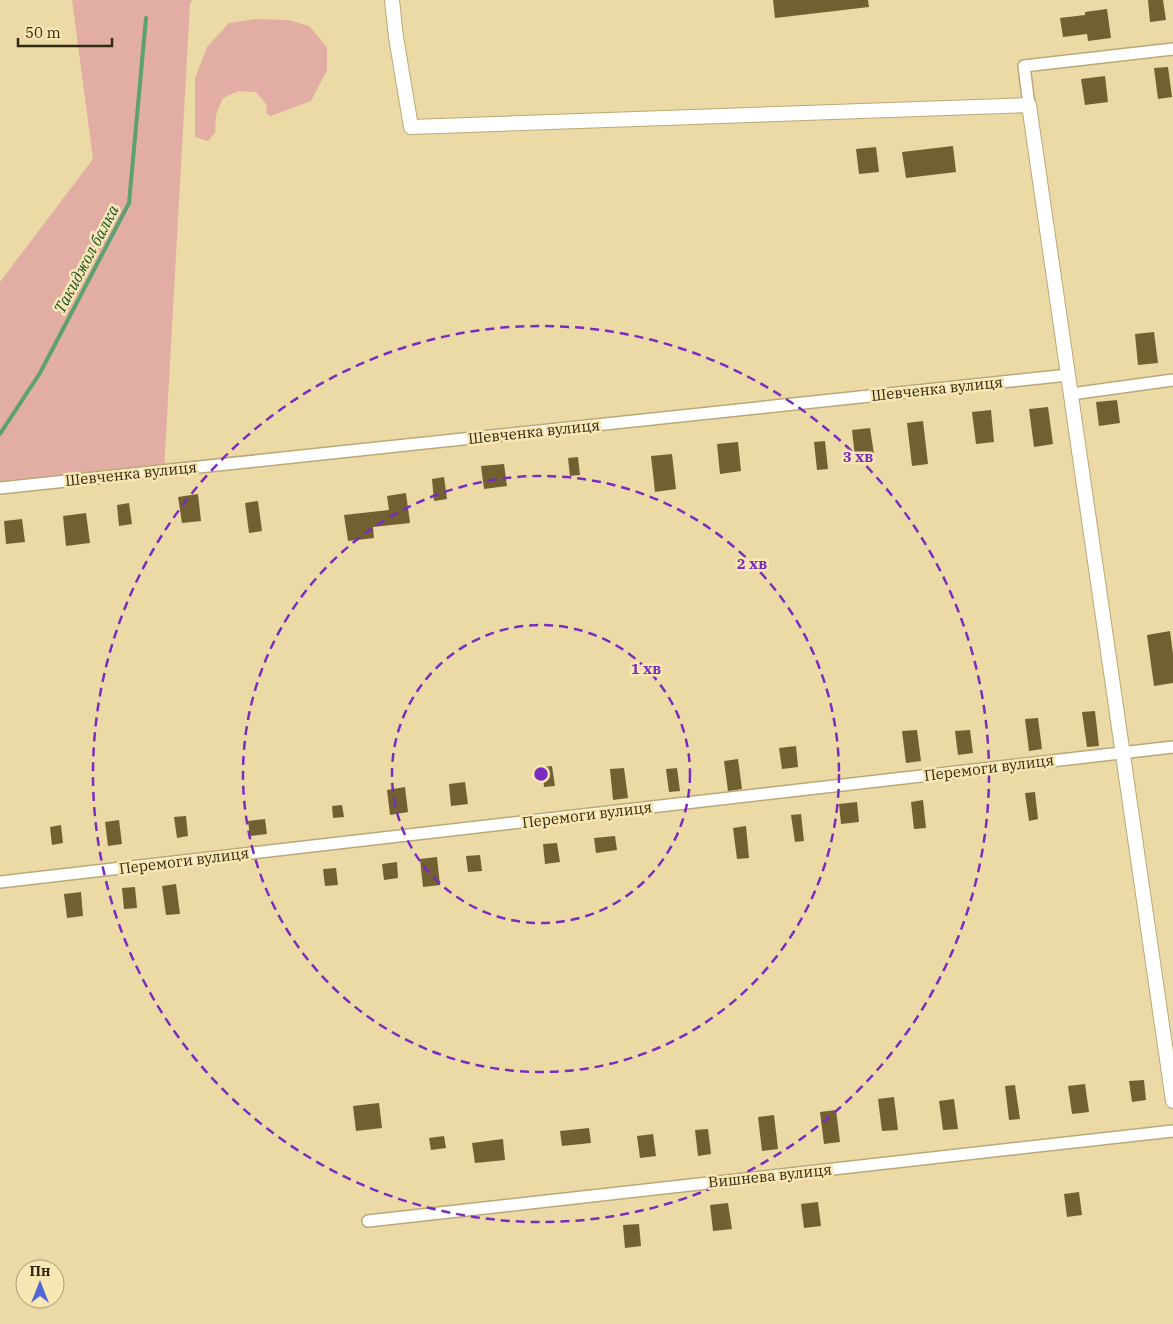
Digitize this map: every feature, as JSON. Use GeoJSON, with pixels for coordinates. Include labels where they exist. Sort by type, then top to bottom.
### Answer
{"type":"FeatureCollection","features":[{"type":"Feature","properties":{"kind":"street"},"geometry":{"type":"LineString","coordinates":[[392,0],[396,37],[411,127],[1029,105]]}},
{"type":"Feature","properties":{"kind":"street"},"geometry":{"type":"LineString","coordinates":[[1173,49],[1024,66],[1173,1101]]}},
{"type":"Feature","properties":{"kind":"street","name":"Шевченка вулиця"},"geometry":{"type":"LineString","coordinates":[[0,488],[1068,375]]}},
{"type":"Feature","properties":{"kind":"street"},"geometry":{"type":"LineString","coordinates":[[1071,394],[1173,380]]}},
{"type":"Feature","properties":{"kind":"street","name":"Перемоги вулиця"},"geometry":{"type":"LineString","coordinates":[[0,882],[1173,747]]}},
{"type":"Feature","properties":{"kind":"street","name":"Вишнева вулиця"},"geometry":{"type":"LineString","coordinates":[[368,1221],[1173,1131]]}},
{"type":"Feature","properties":{"kind":"shaded area"},"geometry":{"type":"Polygon","coordinates":[[[72,0],[192,0],[190,4],[164,471],[0,488],[0,282],[93,159],[72,0]]]}},
{"type":"Feature","properties":{"kind":"shaded area"},"geometry":{"type":"Polygon","coordinates":[[[256,19],[289,20],[309,26],[327,47],[327,70],[311,101],[271,116],[267,114],[266,104],[256,92],[239,91],[223,98],[216,115],[215,133],[208,141],[195,137],[195,78],[207,47],[229,23],[256,19]]]}},
{"type":"Feature","properties":{"kind":"building"},"geometry":{"type":"Polygon","coordinates":[[[773,0],[868,0],[869,7],[775,18],[773,0]]]}},
{"type":"Feature","properties":{"kind":"building"},"geometry":{"type":"Polygon","coordinates":[[[1148,0],[1163,0],[1166,20],[1150,22],[1148,0]]]}},
{"type":"Feature","properties":{"kind":"building"},"geometry":{"type":"Polygon","coordinates":[[[1107,9],[1111,38],[1088,41],[1087,34],[1063,37],[1060,18],[1085,15],[1085,12],[1107,9]]]}},
{"type":"Feature","properties":{"kind":"building"},"geometry":{"type":"Polygon","coordinates":[[[1168,67],[1172,97],[1158,99],[1154,68],[1168,67]]]}},
{"type":"Feature","properties":{"kind":"building"},"geometry":{"type":"Polygon","coordinates":[[[1105,76],[1108,102],[1085,105],[1081,79],[1105,76]]]}},
{"type":"Feature","properties":{"kind":"building"},"geometry":{"type":"Polygon","coordinates":[[[953,146],[956,172],[906,178],[902,152],[953,146]]]}},
{"type":"Feature","properties":{"kind":"building"},"geometry":{"type":"Polygon","coordinates":[[[876,147],[879,172],[859,174],[856,149],[876,147]]]}},
{"type":"Feature","properties":{"kind":"building"},"geometry":{"type":"Polygon","coordinates":[[[1154,332],[1158,363],[1138,365],[1135,334],[1154,332]]]}},
{"type":"Feature","properties":{"kind":"building"},"geometry":{"type":"Polygon","coordinates":[[[1117,400],[1120,423],[1099,426],[1096,402],[1117,400]]]}},
{"type":"Feature","properties":{"kind":"building"},"geometry":{"type":"Polygon","coordinates":[[[1048,407],[1053,444],[1034,447],[1029,409],[1048,407]]]}},
{"type":"Feature","properties":{"kind":"building"},"geometry":{"type":"Polygon","coordinates":[[[991,410],[994,442],[976,444],[972,412],[991,410]]]}},
{"type":"Feature","properties":{"kind":"building"},"geometry":{"type":"Polygon","coordinates":[[[923,421],[928,464],[912,466],[907,423],[923,421]]]}},
{"type":"Feature","properties":{"kind":"building"},"geometry":{"type":"Polygon","coordinates":[[[870,428],[874,454],[855,457],[852,430],[870,428]]]}},
{"type":"Feature","properties":{"kind":"building"},"geometry":{"type":"Polygon","coordinates":[[[825,441],[828,469],[817,470],[814,442],[825,441]]]}},
{"type":"Feature","properties":{"kind":"building"},"geometry":{"type":"Polygon","coordinates":[[[738,442],[741,471],[720,474],[717,444],[738,442]]]}},
{"type":"Feature","properties":{"kind":"building"},"geometry":{"type":"Polygon","coordinates":[[[672,454],[676,489],[655,492],[651,456],[672,454]]]}},
{"type":"Feature","properties":{"kind":"building"},"geometry":{"type":"Polygon","coordinates":[[[578,457],[580,475],[570,476],[568,458],[578,457]]]}},
{"type":"Feature","properties":{"kind":"building"},"geometry":{"type":"Polygon","coordinates":[[[504,464],[507,486],[484,489],[481,466],[504,464]]]}},
{"type":"Feature","properties":{"kind":"building"},"geometry":{"type":"Polygon","coordinates":[[[444,477],[447,499],[434,501],[432,479],[444,477]]]}},
{"type":"Feature","properties":{"kind":"building"},"geometry":{"type":"Polygon","coordinates":[[[406,493],[410,523],[373,527],[374,538],[348,541],[344,515],[389,510],[387,496],[406,493]]]}},
{"type":"Feature","properties":{"kind":"building"},"geometry":{"type":"Polygon","coordinates":[[[198,494],[201,521],[182,523],[178,497],[198,494]]]}},
{"type":"Feature","properties":{"kind":"building"},"geometry":{"type":"Polygon","coordinates":[[[258,501],[262,531],[249,533],[245,503],[258,501]]]}},
{"type":"Feature","properties":{"kind":"building"},"geometry":{"type":"Polygon","coordinates":[[[129,503],[132,524],[119,526],[117,505],[129,503]]]}},
{"type":"Feature","properties":{"kind":"building"},"geometry":{"type":"Polygon","coordinates":[[[86,513],[90,543],[66,546],[63,516],[86,513]]]}},
{"type":"Feature","properties":{"kind":"building"},"geometry":{"type":"Polygon","coordinates":[[[22,519],[25,542],[6,544],[4,521],[22,519]]]}},
{"type":"Feature","properties":{"kind":"building"},"geometry":{"type":"Polygon","coordinates":[[[1170,631],[1173,654],[1173,683],[1154,686],[1147,635],[1170,631]]]}},
{"type":"Feature","properties":{"kind":"building"},"geometry":{"type":"Polygon","coordinates":[[[1095,711],[1099,746],[1087,747],[1082,712],[1095,711]]]}},
{"type":"Feature","properties":{"kind":"building"},"geometry":{"type":"Polygon","coordinates":[[[1038,718],[1042,749],[1029,751],[1025,719],[1038,718]]]}},
{"type":"Feature","properties":{"kind":"building"},"geometry":{"type":"Polygon","coordinates":[[[917,730],[921,761],[906,763],[902,731],[917,730]]]}},
{"type":"Feature","properties":{"kind":"building"},"geometry":{"type":"Polygon","coordinates":[[[970,730],[973,753],[958,755],[955,731],[970,730]]]}},
{"type":"Feature","properties":{"kind":"building"},"geometry":{"type":"Polygon","coordinates":[[[796,746],[798,767],[782,769],[779,748],[796,746]]]}},
{"type":"Feature","properties":{"kind":"building"},"geometry":{"type":"Polygon","coordinates":[[[738,759],[742,789],[728,791],[724,761],[738,759]]]}},
{"type":"Feature","properties":{"kind":"building"},"geometry":{"type":"Polygon","coordinates":[[[552,766],[555,786],[544,787],[542,767],[552,766]]]}},
{"type":"Feature","properties":{"kind":"building"},"geometry":{"type":"Polygon","coordinates":[[[624,768],[628,798],[613,800],[610,769],[624,768]]]}},
{"type":"Feature","properties":{"kind":"building"},"geometry":{"type":"Polygon","coordinates":[[[677,768],[680,791],[669,792],[666,769],[677,768]]]}},
{"type":"Feature","properties":{"kind":"building"},"geometry":{"type":"Polygon","coordinates":[[[465,782],[468,804],[451,806],[449,784],[465,782]]]}},
{"type":"Feature","properties":{"kind":"building"},"geometry":{"type":"Polygon","coordinates":[[[405,787],[408,812],[390,815],[387,790],[405,787]]]}},
{"type":"Feature","properties":{"kind":"building"},"geometry":{"type":"Polygon","coordinates":[[[1035,792],[1038,819],[1029,821],[1025,793],[1035,792]]]}},
{"type":"Feature","properties":{"kind":"building"},"geometry":{"type":"Polygon","coordinates":[[[923,800],[926,828],[914,829],[911,802],[923,800]]]}},
{"type":"Feature","properties":{"kind":"building"},"geometry":{"type":"Polygon","coordinates":[[[857,802],[859,822],[841,824],[839,804],[857,802]]]}},
{"type":"Feature","properties":{"kind":"building"},"geometry":{"type":"Polygon","coordinates":[[[342,805],[344,817],[333,818],[332,806],[342,805]]]}},
{"type":"Feature","properties":{"kind":"building"},"geometry":{"type":"Polygon","coordinates":[[[801,814],[804,841],[795,842],[791,815],[801,814]]]}},
{"type":"Feature","properties":{"kind":"building"},"geometry":{"type":"Polygon","coordinates":[[[186,816],[188,836],[177,838],[174,817],[186,816]]]}},
{"type":"Feature","properties":{"kind":"building"},"geometry":{"type":"Polygon","coordinates":[[[265,819],[267,834],[250,836],[248,821],[265,819]]]}},
{"type":"Feature","properties":{"kind":"building"},"geometry":{"type":"Polygon","coordinates":[[[119,820],[122,844],[108,846],[105,822],[119,820]]]}},
{"type":"Feature","properties":{"kind":"building"},"geometry":{"type":"Polygon","coordinates":[[[61,825],[63,843],[52,845],[50,827],[61,825]]]}},
{"type":"Feature","properties":{"kind":"building"},"geometry":{"type":"Polygon","coordinates":[[[746,826],[749,858],[737,859],[733,828],[746,826]]]}},
{"type":"Feature","properties":{"kind":"building"},"geometry":{"type":"Polygon","coordinates":[[[615,836],[617,850],[596,853],[594,838],[615,836]]]}},
{"type":"Feature","properties":{"kind":"building"},"geometry":{"type":"Polygon","coordinates":[[[557,843],[560,862],[545,864],[543,844],[557,843]]]}},
{"type":"Feature","properties":{"kind":"building"},"geometry":{"type":"Polygon","coordinates":[[[480,855],[482,871],[468,872],[466,856],[480,855]]]}},
{"type":"Feature","properties":{"kind":"building"},"geometry":{"type":"Polygon","coordinates":[[[437,857],[440,885],[423,887],[420,859],[437,857]]]}},
{"type":"Feature","properties":{"kind":"building"},"geometry":{"type":"Polygon","coordinates":[[[397,862],[398,878],[384,880],[382,864],[397,862]]]}},
{"type":"Feature","properties":{"kind":"building"},"geometry":{"type":"Polygon","coordinates":[[[336,868],[338,885],[325,886],[323,869],[336,868]]]}},
{"type":"Feature","properties":{"kind":"building"},"geometry":{"type":"Polygon","coordinates":[[[176,884],[180,914],[166,915],[162,886],[176,884]]]}},
{"type":"Feature","properties":{"kind":"building"},"geometry":{"type":"Polygon","coordinates":[[[135,887],[137,908],[124,909],[122,888],[135,887]]]}},
{"type":"Feature","properties":{"kind":"building"},"geometry":{"type":"Polygon","coordinates":[[[81,892],[83,916],[67,918],[64,894],[81,892]]]}},
{"type":"Feature","properties":{"kind":"building"},"geometry":{"type":"Polygon","coordinates":[[[1144,1080],[1146,1100],[1132,1102],[1129,1081],[1144,1080]]]}},
{"type":"Feature","properties":{"kind":"building"},"geometry":{"type":"Polygon","coordinates":[[[1085,1084],[1089,1112],[1072,1114],[1068,1086],[1085,1084]]]}},
{"type":"Feature","properties":{"kind":"building"},"geometry":{"type":"Polygon","coordinates":[[[1015,1085],[1020,1119],[1009,1120],[1005,1086],[1015,1085]]]}},
{"type":"Feature","properties":{"kind":"building"},"geometry":{"type":"Polygon","coordinates":[[[894,1097],[898,1130],[882,1131],[878,1099],[894,1097]]]}},
{"type":"Feature","properties":{"kind":"building"},"geometry":{"type":"Polygon","coordinates":[[[954,1099],[958,1129],[943,1130],[939,1101],[954,1099]]]}},
{"type":"Feature","properties":{"kind":"building"},"geometry":{"type":"Polygon","coordinates":[[[379,1103],[382,1128],[356,1131],[353,1106],[379,1103]]]}},
{"type":"Feature","properties":{"kind":"building"},"geometry":{"type":"Polygon","coordinates":[[[836,1110],[840,1142],[824,1144],[820,1112],[836,1110]]]}},
{"type":"Feature","properties":{"kind":"building"},"geometry":{"type":"Polygon","coordinates":[[[774,1115],[778,1149],[762,1151],[758,1117],[774,1115]]]}},
{"type":"Feature","properties":{"kind":"building"},"geometry":{"type":"Polygon","coordinates":[[[589,1128],[591,1143],[562,1146],[560,1131],[589,1128]]]}},
{"type":"Feature","properties":{"kind":"building"},"geometry":{"type":"Polygon","coordinates":[[[708,1129],[711,1154],[698,1156],[695,1130],[708,1129]]]}},
{"type":"Feature","properties":{"kind":"building"},"geometry":{"type":"Polygon","coordinates":[[[653,1134],[656,1156],[640,1158],[637,1136],[653,1134]]]}},
{"type":"Feature","properties":{"kind":"building"},"geometry":{"type":"Polygon","coordinates":[[[444,1136],[446,1148],[431,1150],[429,1138],[444,1136]]]}},
{"type":"Feature","properties":{"kind":"building"},"geometry":{"type":"Polygon","coordinates":[[[503,1139],[505,1160],[475,1163],[472,1143],[503,1139]]]}},
{"type":"Feature","properties":{"kind":"building"},"geometry":{"type":"Polygon","coordinates":[[[1079,1192],[1082,1215],[1067,1217],[1064,1194],[1079,1192]]]}},
{"type":"Feature","properties":{"kind":"building"},"geometry":{"type":"Polygon","coordinates":[[[818,1202],[821,1226],[804,1228],[801,1204],[818,1202]]]}},
{"type":"Feature","properties":{"kind":"building"},"geometry":{"type":"Polygon","coordinates":[[[728,1203],[732,1229],[713,1231],[710,1205],[728,1203]]]}},
{"type":"Feature","properties":{"kind":"building"},"geometry":{"type":"Polygon","coordinates":[[[639,1224],[641,1246],[625,1248],[623,1225],[639,1224]]]}},
{"type":"Feature","properties":{"kind":"waterway","name":"Такиджол балка"},"geometry":{"type":"LineString","coordinates":[[0,434],[40,373],[129,203],[146,18]]}}]}
